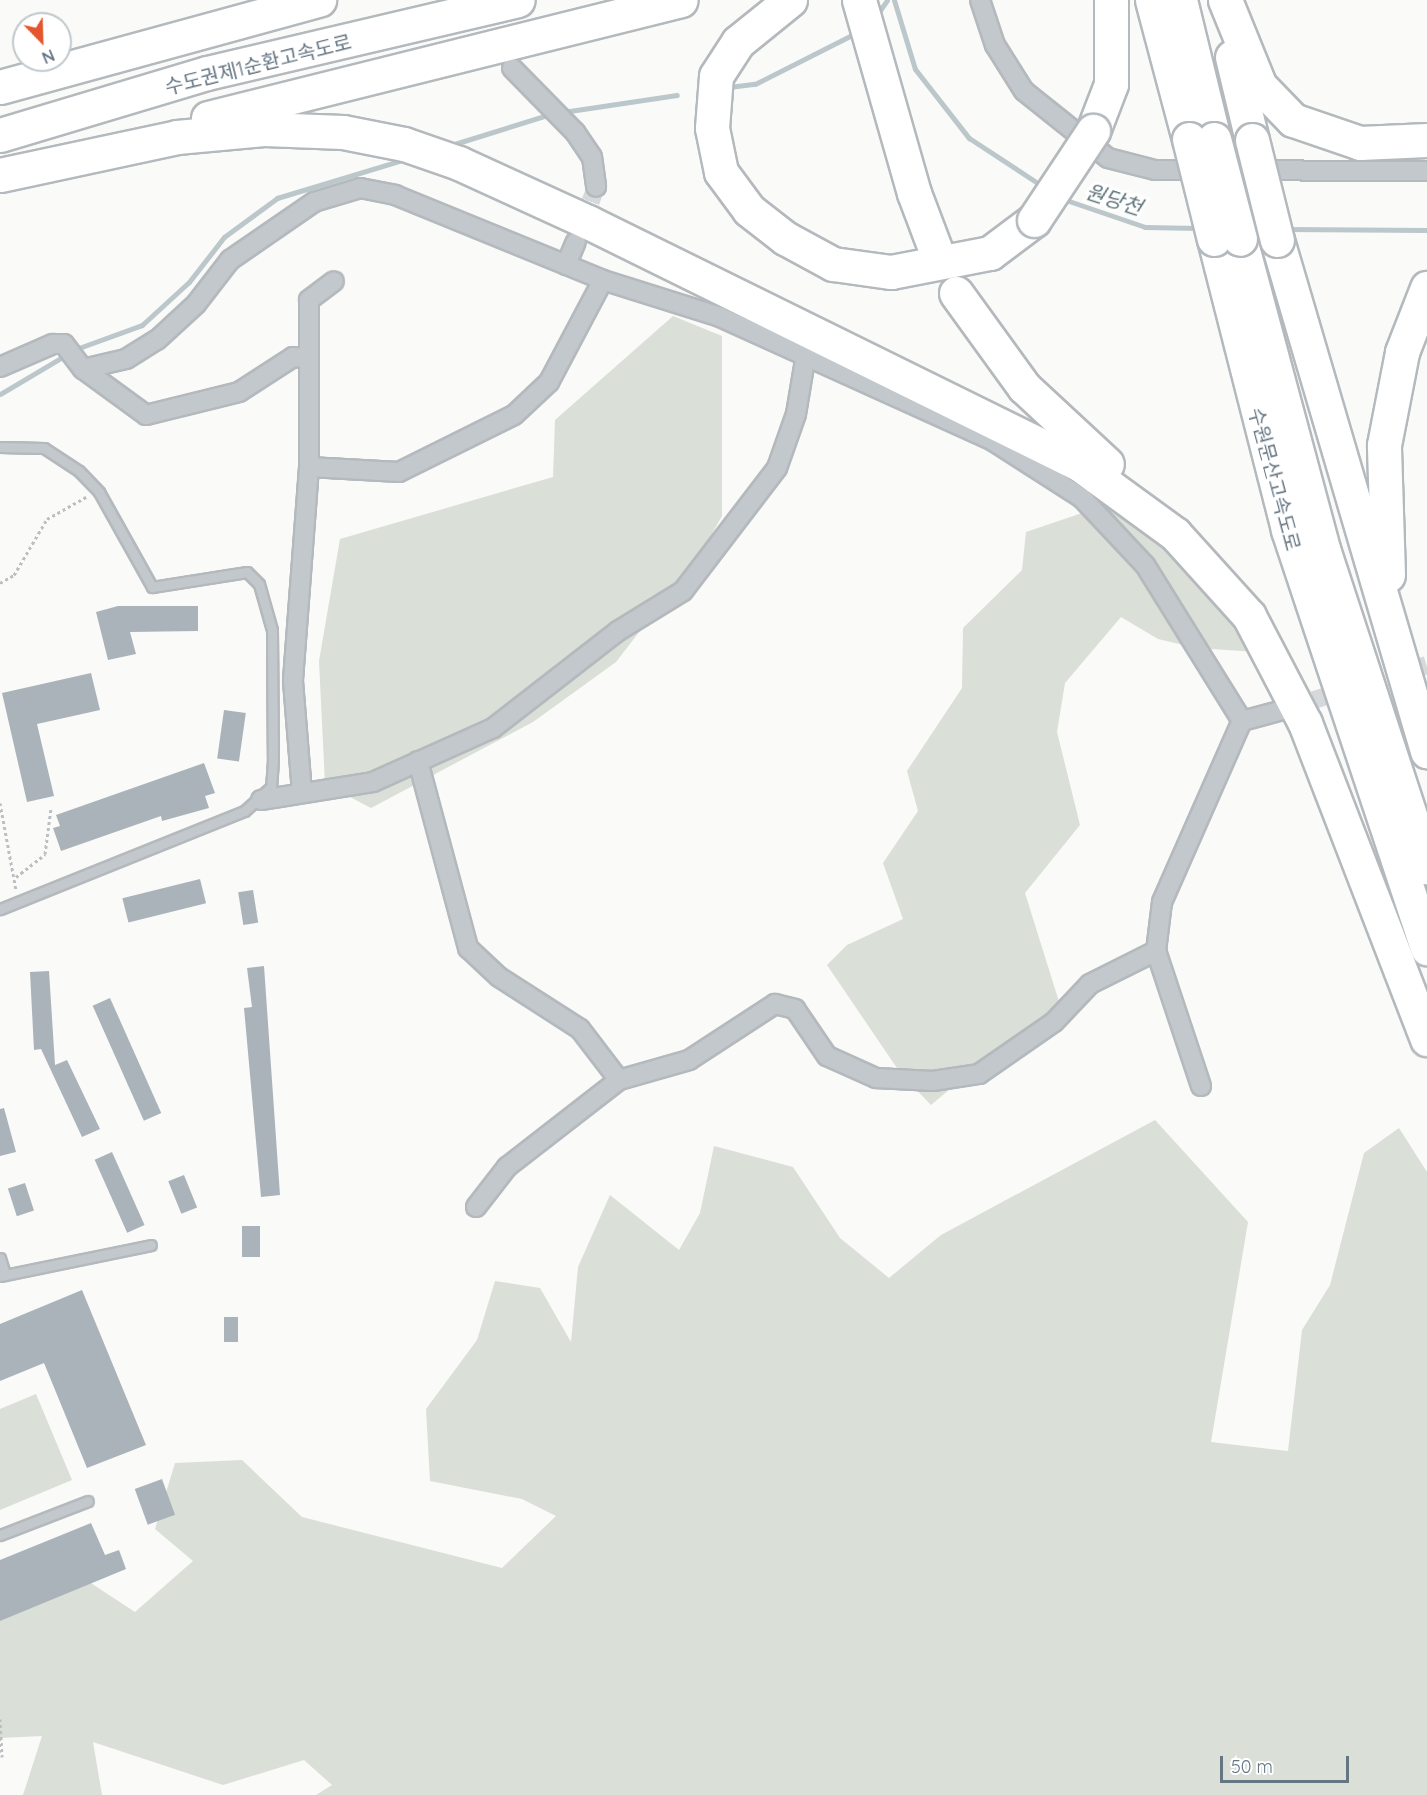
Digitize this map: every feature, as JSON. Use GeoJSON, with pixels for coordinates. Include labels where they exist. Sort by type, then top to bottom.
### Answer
{"type":"FeatureCollection","features":[{"type":"Feature","properties":{"kind":"highway"},"geometry":{"type":"LineString","coordinates":[[0,86],[242,0]]}},
{"type":"Feature","properties":{"kind":"highway"},"geometry":{"type":"LineString","coordinates":[[0,86],[319,0]]}},
{"type":"Feature","properties":{"kind":"highway","name":"수도권제1순환고속도로"},"geometry":{"type":"LineString","coordinates":[[0,135],[207,73],[518,0]]}},
{"type":"Feature","properties":{"kind":"highway"},"geometry":{"type":"LineString","coordinates":[[0,174],[680,0]]}},
{"type":"Feature","properties":{"kind":"highway"},"geometry":{"type":"LineString","coordinates":[[790,0],[738,42],[716,76],[712,128],[721,172],[749,210],[785,238],[833,264],[891,272],[990,253],[1034,220],[1093,132],[1111,84],[1111,0]]}},
{"type":"Feature","properties":{"kind":"highway","name":"수원문산고속도로"},"geometry":{"type":"LineString","coordinates":[[1152,0],[1202,139]]}},
{"type":"Feature","properties":{"kind":"highway","name":"수원문산고속도로"},"geometry":{"type":"LineString","coordinates":[[1180,0],[1202,139],[1227,239],[1287,530],[1427,949]]}},
{"type":"Feature","properties":{"kind":"highway"},"geometry":{"type":"LineString","coordinates":[[1219,0],[1277,240],[1427,751]]}},
{"type":"Feature","properties":{"kind":"highway"},"geometry":{"type":"LineString","coordinates":[[1225,0],[1260,86],[1293,120],[1360,143],[1427,140]]}},
{"type":"Feature","properties":{"kind":"highway"},"geometry":{"type":"LineString","coordinates":[[860,3],[937,254]]}},
{"type":"Feature","properties":{"kind":"highway"},"geometry":{"type":"LineString","coordinates":[[0,174],[177,137],[264,129],[343,132],[404,144],[488,176],[1018,430],[1140,506],[1227,586]]}},
{"type":"Feature","properties":{"kind":"highway","name":"수원문산고속도로"},"geometry":{"type":"LineString","coordinates":[[1227,239],[1326,560],[1427,867]]}},
{"type":"Feature","properties":{"kind":"highway"},"geometry":{"type":"LineString","coordinates":[[956,293],[1024,387],[1187,536],[1227,586],[1279,666],[1305,723],[1427,1039]]}},
{"type":"Feature","properties":{"kind":"highway"},"geometry":{"type":"LineString","coordinates":[[1423,296],[1391,399],[1382,494],[1387,568],[1427,741]]}},
{"type":"Feature","properties":{"kind":"street"},"geometry":{"type":"LineString","coordinates":[[980,0],[994,45],[1024,91],[1108,158],[1155,170],[1427,171]]}},
{"type":"Feature","properties":{"kind":"street"},"geometry":{"type":"LineString","coordinates":[[512,69],[575,132],[592,157],[596,187]]}},
{"type":"Feature","properties":{"kind":"street"},"geometry":{"type":"LineString","coordinates":[[80,366],[126,359],[157,340],[196,304],[230,260],[314,202],[360,188],[395,195],[603,280],[720,317],[806,354],[993,441],[1082,498],[1145,565],[1242,722]]}},
{"type":"Feature","properties":{"kind":"street"},"geometry":{"type":"LineString","coordinates":[[566,265],[576,242]]}},
{"type":"Feature","properties":{"kind":"street"},"geometry":{"type":"LineString","coordinates":[[302,793],[293,680],[309,467],[306,358],[309,300],[334,280]]}},
{"type":"Feature","properties":{"kind":"street"},"geometry":{"type":"LineString","coordinates":[[309,467],[399,472],[514,415],[549,382],[603,280]]}},
{"type":"Feature","properties":{"kind":"street"},"geometry":{"type":"LineString","coordinates":[[0,367],[53,344],[64,344],[80,366],[146,415],[239,392],[293,357],[306,358]]}},
{"type":"Feature","properties":{"kind":"street"},"geometry":{"type":"LineString","coordinates":[[261,800],[374,782],[493,728],[618,631],[682,591],[777,468],[796,414],[806,354]]}},
{"type":"Feature","properties":{"kind":"street"},"geometry":{"type":"LineString","coordinates":[[1201,1086],[1156,951],[1162,902],[1242,722],[1283,710]]}},
{"type":"Feature","properties":{"kind":"street"},"geometry":{"type":"LineString","coordinates":[[418,761],[454,912],[468,948],[499,977],[580,1029],[619,1080]]}},
{"type":"Feature","properties":{"kind":"street"},"geometry":{"type":"LineString","coordinates":[[476,1207],[507,1167],[619,1080],[689,1060],[775,1004],[795,1009],[827,1056],[876,1078],[933,1081],[979,1074],[1054,1022],[1090,984],[1156,951]]}},
{"type":"Feature","properties":{"kind":"lane"},"geometry":{"type":"LineString","coordinates":[[0,447],[29,444],[52,452],[99,492],[152,586],[247,572],[259,584],[272,630],[273,760],[271,787],[261,800],[0,909]]}},
{"type":"Feature","properties":{"kind":"lane"},"geometry":{"type":"LineString","coordinates":[[0,1258],[3,1275],[151,1245]]}},
{"type":"Feature","properties":{"kind":"lane"},"geometry":{"type":"LineString","coordinates":[[0,1535],[88,1501]]}},
{"type":"Feature","properties":{"kind":"path"},"geometry":{"type":"LineString","coordinates":[[0,583],[14,575],[47,519],[99,492]]}},
{"type":"Feature","properties":{"kind":"path"},"geometry":{"type":"LineString","coordinates":[[0,803],[16,877],[16,901]]}},
{"type":"Feature","properties":{"kind":"path"},"geometry":{"type":"LineString","coordinates":[[16,877],[45,854],[51,808]]}},
{"type":"Feature","properties":{"kind":"path"},"geometry":{"type":"LineString","coordinates":[[0,1719],[2,1757]]}},
{"type":"Feature","properties":{"kind":"shaded area"},"geometry":{"type":"Polygon","coordinates":[[[673,316],[722,336],[722,516],[704,548],[616,662],[533,722],[371,808],[325,784],[319,661],[340,539],[553,477],[555,420],[673,316]]]}},
{"type":"Feature","properties":{"kind":"shaded area"},"geometry":{"type":"Polygon","coordinates":[[[1130,509],[1273,653],[1196,648],[1158,639],[1121,617],[1065,683],[1057,732],[1080,825],[1025,893],[1061,1008],[994,1052],[931,1105],[901,1074],[827,965],[847,945],[903,919],[883,863],[918,811],[907,771],[962,688],[963,628],[1022,570],[1026,532],[1085,512],[1130,509]]]}},
{"type":"Feature","properties":{"kind":"shaded area"},"geometry":{"type":"Polygon","coordinates":[[[1155,1120],[1248,1222],[1211,1442],[1288,1451],[1302,1330],[1330,1285],[1364,1153],[1399,1128],[1427,1172],[1427,1795],[316,1795],[332,1785],[304,1760],[223,1785],[93,1742],[102,1795],[23,1795],[42,1736],[0,1738],[0,1566],[80,1576],[135,1612],[193,1561],[155,1529],[175,1463],[242,1460],[302,1517],[502,1568],[556,1516],[522,1499],[430,1481],[426,1409],[477,1340],[495,1281],[540,1288],[571,1342],[578,1267],[610,1195],[679,1250],[700,1213],[714,1146],[793,1167],[840,1238],[889,1278],[941,1235],[1155,1120]]]}},
{"type":"Feature","properties":{"kind":"shaded area"},"geometry":{"type":"Polygon","coordinates":[[[36,1394],[72,1480],[0,1510],[0,1409],[36,1394]]]}},
{"type":"Feature","properties":{"kind":"building"},"geometry":{"type":"Polygon","coordinates":[[[118,606],[198,606],[198,631],[130,632],[136,654],[108,660],[96,612],[118,606]]]}},
{"type":"Feature","properties":{"kind":"building"},"geometry":{"type":"Polygon","coordinates":[[[91,673],[100,710],[37,724],[54,796],[27,802],[2,693],[91,673]]]}},
{"type":"Feature","properties":{"kind":"building"},"geometry":{"type":"Polygon","coordinates":[[[224,710],[246,713],[239,762],[217,759],[224,710]]]}},
{"type":"Feature","properties":{"kind":"building"},"geometry":{"type":"Polygon","coordinates":[[[204,763],[215,793],[205,796],[209,808],[162,821],[161,816],[61,851],[53,828],[60,826],[56,815],[204,763]]]}},
{"type":"Feature","properties":{"kind":"building"},"geometry":{"type":"Polygon","coordinates":[[[200,879],[206,903],[128,923],[122,898],[200,879]]]}},
{"type":"Feature","properties":{"kind":"building"},"geometry":{"type":"Polygon","coordinates":[[[253,890],[258,923],[243,925],[238,892],[253,890]]]}},
{"type":"Feature","properties":{"kind":"building"},"geometry":{"type":"Polygon","coordinates":[[[264,966],[280,1195],[261,1197],[244,1008],[252,1007],[247,968],[264,966]]]}},
{"type":"Feature","properties":{"kind":"building"},"geometry":{"type":"Polygon","coordinates":[[[49,971],[55,1065],[67,1060],[100,1129],[82,1137],[41,1049],[34,1050],[30,972],[49,971]]]}},
{"type":"Feature","properties":{"kind":"building"},"geometry":{"type":"Polygon","coordinates":[[[110,998],[161,1113],[144,1121],[93,1006],[110,998]]]}},
{"type":"Feature","properties":{"kind":"building"},"geometry":{"type":"Polygon","coordinates":[[[4,1108],[16,1152],[0,1156],[0,1109],[4,1108]]]}},
{"type":"Feature","properties":{"kind":"building"},"geometry":{"type":"Polygon","coordinates":[[[112,1152],[145,1225],[127,1233],[95,1160],[112,1152]]]}},
{"type":"Feature","properties":{"kind":"building"},"geometry":{"type":"Polygon","coordinates":[[[184,1175],[197,1207],[181,1214],[168,1181],[184,1175]]]}},
{"type":"Feature","properties":{"kind":"building"},"geometry":{"type":"Polygon","coordinates":[[[25,1183],[34,1211],[17,1216],[8,1189],[25,1183]]]}},
{"type":"Feature","properties":{"kind":"building"},"geometry":{"type":"Polygon","coordinates":[[[242,1226],[260,1226],[260,1257],[242,1257],[242,1226]]]}},
{"type":"Feature","properties":{"kind":"building"},"geometry":{"type":"Polygon","coordinates":[[[82,1290],[146,1445],[87,1468],[44,1363],[0,1381],[0,1324],[82,1290]]]}},
{"type":"Feature","properties":{"kind":"building"},"geometry":{"type":"Polygon","coordinates":[[[224,1317],[238,1317],[238,1342],[224,1342],[224,1317]]]}},
{"type":"Feature","properties":{"kind":"building"},"geometry":{"type":"Polygon","coordinates":[[[162,1479],[175,1515],[148,1525],[135,1489],[162,1479]]]}},
{"type":"Feature","properties":{"kind":"building"},"geometry":{"type":"Polygon","coordinates":[[[91,1523],[105,1555],[119,1550],[126,1569],[0,1621],[0,1560],[91,1523]]]}},
{"type":"Feature","properties":{"kind":"waterway"},"geometry":{"type":"LineString","coordinates":[[876,16],[887,0]]}},
{"type":"Feature","properties":{"kind":"waterway","name":"원당천"},"geometry":{"type":"LineString","coordinates":[[894,0],[915,69],[969,138],[1042,186]]}},
{"type":"Feature","properties":{"kind":"waterway"},"geometry":{"type":"LineString","coordinates":[[729,87],[755,84],[856,33]]}},
{"type":"Feature","properties":{"kind":"waterway"},"geometry":{"type":"LineString","coordinates":[[563,112],[677,95]]}},
{"type":"Feature","properties":{"kind":"waterway"},"geometry":{"type":"LineString","coordinates":[[448,146],[551,114]]}},
{"type":"Feature","properties":{"kind":"waterway"},"geometry":{"type":"LineString","coordinates":[[0,394],[76,349],[142,325],[189,282],[224,237],[277,198],[405,159]]}},
{"type":"Feature","properties":{"kind":"waterway","name":"원당천"},"geometry":{"type":"LineString","coordinates":[[1060,198],[1145,227],[1199,228]]}},
{"type":"Feature","properties":{"kind":"waterway","name":"원당천"},"geometry":{"type":"LineString","coordinates":[[1286,229],[1427,230]]}},
{"type":"Feature","properties":{"kind":"tunnel"},"geometry":{"type":"LineString","coordinates":[[581,227],[596,187]]}},
{"type":"Feature","properties":{"kind":"tunnel"},"geometry":{"type":"LineString","coordinates":[[1288,708],[1427,665]]}}]}
